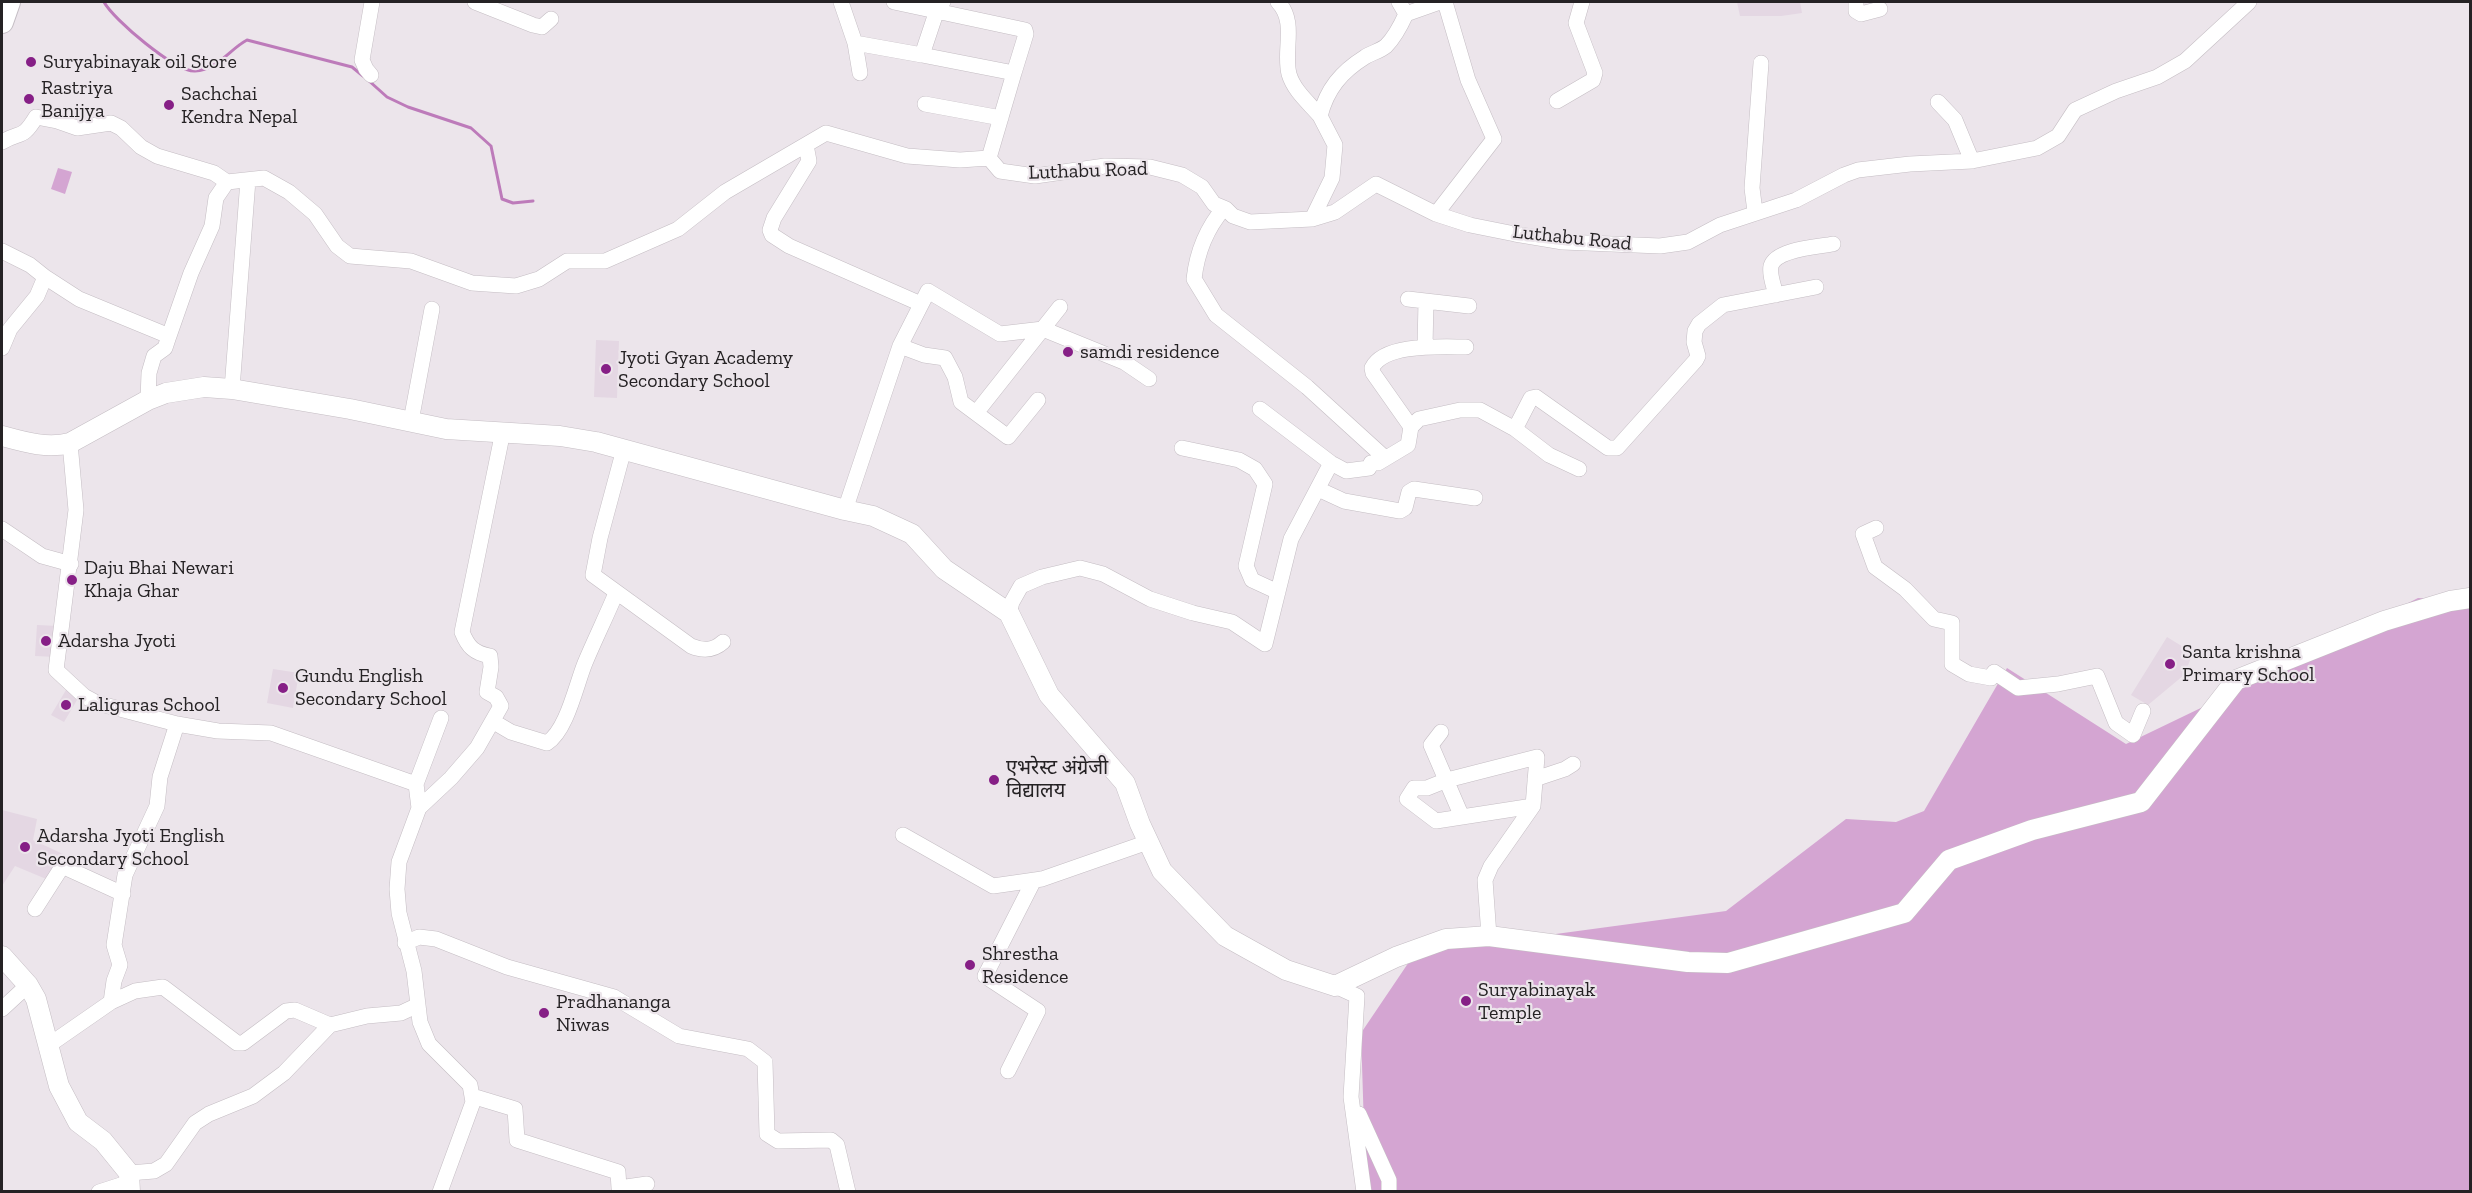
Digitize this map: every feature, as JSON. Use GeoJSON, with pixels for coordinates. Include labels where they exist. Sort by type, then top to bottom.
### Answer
{"type":"FeatureCollection","features":[{"type":"Feature","properties":{"kind":"highway"},"geometry":{"type":"LineString","coordinates":[[2,22],[9,2]]}},
{"type":"Feature","properties":{"kind":"main road"},"geometry":{"type":"LineString","coordinates":[[2,436],[49,446],[70,443],[148,400],[183,390],[204,387],[232,389],[446,429],[560,436],[624,449],[873,516],[912,534],[944,569],[1009,614],[1049,695],[1125,783],[1162,871],[1225,936],[1286,970],[1335,986],[1396,957],[1446,939],[1489,936],[1688,962],[1728,963],[1904,913],[1949,860],[2032,830],[2141,802],[2236,680],[2384,621],[2450,601],[2470,598]]}},
{"type":"Feature","properties":{"kind":"main road"},"geometry":{"type":"LineString","coordinates":[[2,956],[28,985],[36,999],[59,1086],[78,1122],[103,1141],[130,1182]]}},
{"type":"Feature","properties":{"kind":"street"},"geometry":{"type":"LineString","coordinates":[[371,75],[362,60],[372,2]]}},
{"type":"Feature","properties":{"kind":"street"},"geometry":{"type":"LineString","coordinates":[[475,2],[533,25],[542,27],[551,19]]}},
{"type":"Feature","properties":{"kind":"street"},"geometry":{"type":"LineString","coordinates":[[841,2],[855,43],[860,73]]}},
{"type":"Feature","properties":{"kind":"street"},"geometry":{"type":"LineString","coordinates":[[2,142],[20,136],[36,117],[77,128],[111,123],[122,128],[141,147],[157,156],[214,173],[226,182],[264,178],[289,192],[315,214],[337,246],[350,256],[411,261],[472,284],[516,286],[539,279],[567,261],[605,261],[678,229],[724,192],[826,133],[907,156],[960,160],[989,158],[1026,34],[1025,30],[940,6],[894,2]]}},
{"type":"Feature","properties":{"kind":"street"},"geometry":{"type":"LineString","coordinates":[[1278,2],[1287,16],[1290,35],[1287,54],[1290,75],[1297,90],[1320,116],[1335,145],[1332,177],[1312,219]]}},
{"type":"Feature","properties":{"kind":"street"},"geometry":{"type":"LineString","coordinates":[[1320,116],[1326,94],[1345,72],[1359,61],[1385,47],[1398,30],[1402,8],[1440,2]]}},
{"type":"Feature","properties":{"kind":"street"},"geometry":{"type":"LineString","coordinates":[[1436,214],[1494,139],[1468,80],[1445,2]]}},
{"type":"Feature","properties":{"kind":"street"},"geometry":{"type":"LineString","coordinates":[[1557,101],[1593,80],[1595,73],[1576,23],[1582,2]]}},
{"type":"Feature","properties":{"kind":"street"},"geometry":{"type":"LineString","coordinates":[[1856,2],[1856,11],[1861,14],[1881,9]]}},
{"type":"Feature","properties":{"kind":"street","name":"Luthabu Road"},"geometry":{"type":"LineString","coordinates":[[989,158],[1000,171],[1035,176],[1105,166],[1150,167],[1182,175],[1202,188],[1214,204],[1224,208],[1233,216],[1250,222],[1312,219],[1335,212],[1376,184],[1436,214],[1470,225],[1563,242],[1660,246],[1688,243],[1720,225],[1796,200],[1858,170],[1910,164],[1972,161],[2037,148],[2058,136],[2075,110],[2116,91],[2157,77],[2185,61],[2248,2]]}},
{"type":"Feature","properties":{"kind":"street"},"geometry":{"type":"LineString","coordinates":[[922,55],[940,6]]}},
{"type":"Feature","properties":{"kind":"street"},"geometry":{"type":"LineString","coordinates":[[855,43],[1014,73]]}},
{"type":"Feature","properties":{"kind":"street"},"geometry":{"type":"LineString","coordinates":[[1755,212],[1752,188],[1761,63]]}},
{"type":"Feature","properties":{"kind":"street"},"geometry":{"type":"LineString","coordinates":[[1938,102],[1955,120],[1972,161]]}},
{"type":"Feature","properties":{"kind":"street"},"geometry":{"type":"LineString","coordinates":[[925,104],[1001,118]]}},
{"type":"Feature","properties":{"kind":"street"},"geometry":{"type":"LineString","coordinates":[[806,144],[809,161],[774,218],[770,230],[772,235],[789,246],[921,304]]}},
{"type":"Feature","properties":{"kind":"street"},"geometry":{"type":"LineString","coordinates":[[232,389],[248,180]]}},
{"type":"Feature","properties":{"kind":"street"},"geometry":{"type":"LineString","coordinates":[[148,400],[149,373],[154,356],[165,348],[191,273],[212,226],[216,198],[226,182]]}},
{"type":"Feature","properties":{"kind":"street"},"geometry":{"type":"LineString","coordinates":[[1224,208],[1211,224],[1204,240],[1195,266],[1194,279],[1216,315],[1307,387],[1385,458]]}},
{"type":"Feature","properties":{"kind":"street"},"geometry":{"type":"LineString","coordinates":[[1776,295],[1771,265],[1777,257],[1787,252],[1833,244]]}},
{"type":"Feature","properties":{"kind":"street"},"geometry":{"type":"LineString","coordinates":[[2,251],[30,265],[79,299],[169,336]]}},
{"type":"Feature","properties":{"kind":"street"},"geometry":{"type":"LineString","coordinates":[[2,348],[10,329],[37,296],[45,277]]}},
{"type":"Feature","properties":{"kind":"street"},"geometry":{"type":"LineString","coordinates":[[1515,429],[1531,398],[1536,397],[1608,448],[1617,448],[1696,360],[1698,356],[1694,342],[1695,331],[1699,324],[1723,305],[1816,287]]}},
{"type":"Feature","properties":{"kind":"street"},"geometry":{"type":"LineString","coordinates":[[845,510],[900,346],[928,291],[1000,334],[1043,329],[1124,362],[1149,379]]}},
{"type":"Feature","properties":{"kind":"street"},"geometry":{"type":"LineString","coordinates":[[1408,299],[1469,306]]}},
{"type":"Feature","properties":{"kind":"street"},"geometry":{"type":"LineString","coordinates":[[1425,347],[1426,301]]}},
{"type":"Feature","properties":{"kind":"street"},"geometry":{"type":"LineString","coordinates":[[976,413],[1060,307]]}},
{"type":"Feature","properties":{"kind":"street"},"geometry":{"type":"LineString","coordinates":[[411,421],[432,309]]}},
{"type":"Feature","properties":{"kind":"street"},"geometry":{"type":"LineString","coordinates":[[900,346],[924,355],[945,358],[955,377],[961,402],[1008,437],[1038,400]]}},
{"type":"Feature","properties":{"kind":"street"},"geometry":{"type":"LineString","coordinates":[[1411,427],[1372,368],[1375,361],[1414,347],[1466,347]]}},
{"type":"Feature","properties":{"kind":"street"},"geometry":{"type":"LineString","coordinates":[[1260,409],[1331,463],[1346,471],[1369,468],[1371,463],[1378,463],[1408,445],[1411,427],[1419,419],[1460,410],[1480,410],[1515,429],[1549,455],[1579,469]]}},
{"type":"Feature","properties":{"kind":"street"},"geometry":{"type":"LineString","coordinates":[[440,1191],[473,1102],[470,1086],[425,1039],[416,1006],[414,971],[405,943],[396,889],[399,862],[419,808],[464,764],[494,722],[501,706],[496,697],[487,692],[491,668],[490,656],[478,653],[467,645],[462,632],[503,431]]}},
{"type":"Feature","properties":{"kind":"street"},"geometry":{"type":"LineString","coordinates":[[70,443],[76,510],[56,670],[84,696],[97,703],[177,724],[218,731],[271,734],[416,784]]}},
{"type":"Feature","properties":{"kind":"street"},"geometry":{"type":"LineString","coordinates":[[1182,448],[1239,460],[1255,469],[1265,484],[1246,566],[1252,580],[1278,592]]}},
{"type":"Feature","properties":{"kind":"street"},"geometry":{"type":"LineString","coordinates":[[624,449],[600,538],[593,575],[691,646],[700,650],[710,650],[723,642]]}},
{"type":"Feature","properties":{"kind":"street"},"geometry":{"type":"LineString","coordinates":[[1009,614],[1021,586],[1042,577],[1080,568],[1103,574],[1150,599],[1193,613],[1232,622],[1265,644],[1292,539],[1331,463]]}},
{"type":"Feature","properties":{"kind":"street"},"geometry":{"type":"LineString","coordinates":[[1318,489],[1344,501],[1400,511],[1405,508],[1409,492],[1414,489],[1475,498]]}},
{"type":"Feature","properties":{"kind":"street"},"geometry":{"type":"LineString","coordinates":[[1876,528],[1863,534],[1875,567],[1905,589],[1934,619],[1952,623],[1952,664],[1969,674],[1991,678],[1994,672],[2018,688],[2058,684],[2097,676],[2116,723],[2133,735],[2143,711]]}},
{"type":"Feature","properties":{"kind":"street"},"geometry":{"type":"LineString","coordinates":[[2,529],[42,556],[70,564]]}},
{"type":"Feature","properties":{"kind":"street"},"geometry":{"type":"LineString","coordinates":[[494,722],[511,732],[547,743],[553,739],[562,725],[584,665],[616,593]]}},
{"type":"Feature","properties":{"kind":"street"},"geometry":{"type":"LineString","coordinates":[[419,808],[416,784],[441,718]]}},
{"type":"Feature","properties":{"kind":"street"},"geometry":{"type":"LineString","coordinates":[[111,1002],[114,981],[120,965],[114,945],[125,875],[157,806],[160,777],[177,724]]}},
{"type":"Feature","properties":{"kind":"street"},"geometry":{"type":"LineString","coordinates":[[1441,732],[1431,745],[1462,817]]}},
{"type":"Feature","properties":{"kind":"street"},"geometry":{"type":"LineString","coordinates":[[1489,936],[1485,880],[1491,866],[1533,806],[1537,758],[1447,780],[1427,788],[1414,788],[1407,799],[1436,821],[1533,806]]}},
{"type":"Feature","properties":{"kind":"street"},"geometry":{"type":"LineString","coordinates":[[1535,779],[1573,764]]}},
{"type":"Feature","properties":{"kind":"street"},"geometry":{"type":"LineString","coordinates":[[903,835],[993,886],[1034,880],[1148,842]]}},
{"type":"Feature","properties":{"kind":"street"},"geometry":{"type":"LineString","coordinates":[[35,909],[64,867],[123,894]]}},
{"type":"Feature","properties":{"kind":"street"},"geometry":{"type":"LineString","coordinates":[[1008,1071],[1038,1011],[985,976],[1034,880]]}},
{"type":"Feature","properties":{"kind":"street"},"geometry":{"type":"LineString","coordinates":[[405,943],[419,937],[436,939],[507,967],[614,996],[679,1036],[748,1049],[765,1062],[767,1134],[778,1141],[831,1140],[837,1145],[848,1191]]}},
{"type":"Feature","properties":{"kind":"street"},"geometry":{"type":"LineString","coordinates":[[2,1009],[28,985]]}},
{"type":"Feature","properties":{"kind":"street"},"geometry":{"type":"LineString","coordinates":[[1335,986],[1357,996],[1351,1096],[1364,1191]]}},
{"type":"Feature","properties":{"kind":"street"},"geometry":{"type":"LineString","coordinates":[[49,1045],[111,1002],[135,991],[164,987],[237,1043],[243,1043],[286,1011],[295,1010],[330,1025]]}},
{"type":"Feature","properties":{"kind":"street"},"geometry":{"type":"LineString","coordinates":[[99,1191],[130,1182],[166,1164],[195,1123],[209,1114],[253,1096],[284,1073],[330,1025],[367,1016],[400,1013],[416,1006]]}},
{"type":"Feature","properties":{"kind":"street"},"geometry":{"type":"LineString","coordinates":[[472,1096],[515,1109],[517,1140],[618,1172],[619,1188],[647,1184]]}},
{"type":"Feature","properties":{"kind":"street"},"geometry":{"type":"LineString","coordinates":[[1351,1096],[1389,1180],[1389,1191]]}},
{"type":"Feature","properties":{"kind":"shaded area"},"geometry":{"type":"Polygon","coordinates":[[[1737,2],[1800,2],[1802,13],[1781,16],[1740,16],[1737,2]]]}},
{"type":"Feature","properties":{"kind":"shaded area"},"geometry":{"type":"Polygon","coordinates":[[[58,168],[72,172],[65,194],[51,189],[58,168]]]}},
{"type":"Feature","properties":{"kind":"shaded area","name":"Jyoti Gyan Academy Secondary School"},"geometry":{"type":"Polygon","coordinates":[[[596,340],[619,341],[617,398],[594,397],[596,340]]]}},
{"type":"Feature","properties":{"kind":"shaded area"},"geometry":{"type":"Polygon","coordinates":[[[2418,598],[2470,601],[2470,1191],[1366,1191],[1361,1033],[1415,953],[1726,911],[1846,819],[1896,822],[1924,811],[2007,668],[2126,744],[2418,598]]]}},
{"type":"Feature","properties":{"kind":"shaded area","name":"Adarsha Jyoti"},"geometry":{"type":"Polygon","coordinates":[[[37,625],[58,626],[56,657],[35,656],[37,625]]]}},
{"type":"Feature","properties":{"kind":"shaded area","name":"Santa krishna Primary School"},"geometry":{"type":"Polygon","coordinates":[[[2167,637],[2193,653],[2184,675],[2148,705],[2131,695],[2167,637]]]}},
{"type":"Feature","properties":{"kind":"shaded area","name":"Gundu English Secondary School"},"geometry":{"type":"Polygon","coordinates":[[[273,669],[299,673],[293,708],[267,703],[273,669]]]}},
{"type":"Feature","properties":{"kind":"shaded area","name":"Laliguras School"},"geometry":{"type":"Polygon","coordinates":[[[69,685],[80,695],[64,722],[51,715],[69,685]]]}},
{"type":"Feature","properties":{"kind":"shaded area","name":"Adarsha Jyoti English Secondary School"},"geometry":{"type":"Polygon","coordinates":[[[2,810],[37,819],[33,840],[63,854],[51,881],[15,866],[2,886],[2,810]]]}},
{"type":"Feature","properties":{"kind":"waterway"},"geometry":{"type":"LineString","coordinates":[[104,2],[131,32],[160,54],[186,69],[195,71],[210,67],[247,40],[352,67],[363,76]]}},
{"type":"Feature","properties":{"kind":"waterway"},"geometry":{"type":"LineString","coordinates":[[368,80],[387,97],[408,107],[471,128],[491,146],[502,199],[513,203],[533,201]]}},
{"type":"Feature","properties":{"kind":"place","name":"Suryabinayak oil Store"},"geometry":{"type":"Point","coordinates":[31,62]}},
{"type":"Feature","properties":{"kind":"place","name":"Rastriya Banijya"},"geometry":{"type":"Point","coordinates":[29,99]}},
{"type":"Feature","properties":{"kind":"place","name":"Sachchai Kendra Nepal"},"geometry":{"type":"Point","coordinates":[169,105]}},
{"type":"Feature","properties":{"kind":"place","name":"samdi residence"},"geometry":{"type":"Point","coordinates":[1068,352]}},
{"type":"Feature","properties":{"kind":"place","name":"Jyoti Gyan Academy Secondary School"},"geometry":{"type":"Point","coordinates":[606,369]}},
{"type":"Feature","properties":{"kind":"place","name":"Daju Bhai Newari Khaja Ghar"},"geometry":{"type":"Point","coordinates":[72,580]}},
{"type":"Feature","properties":{"kind":"place","name":"Adarsha Jyoti"},"geometry":{"type":"Point","coordinates":[46,641]}},
{"type":"Feature","properties":{"kind":"place","name":"Santa krishna Primary School"},"geometry":{"type":"Point","coordinates":[2170,664]}},
{"type":"Feature","properties":{"kind":"place","name":"Gundu English Secondary School"},"geometry":{"type":"Point","coordinates":[283,688]}},
{"type":"Feature","properties":{"kind":"place","name":"Laliguras School"},"geometry":{"type":"Point","coordinates":[66,705]}},
{"type":"Feature","properties":{"kind":"place","name":"एभरेस्ट अंग्रेजी विद्यालय"},"geometry":{"type":"Point","coordinates":[994,780]}},
{"type":"Feature","properties":{"kind":"place","name":"Adarsha Jyoti English Secondary School"},"geometry":{"type":"Point","coordinates":[25,847]}},
{"type":"Feature","properties":{"kind":"place","name":"Shrestha Residence"},"geometry":{"type":"Point","coordinates":[970,965]}},
{"type":"Feature","properties":{"kind":"place","name":"Suryabinayak Temple"},"geometry":{"type":"Point","coordinates":[1466,1001]}},
{"type":"Feature","properties":{"kind":"place","name":"Pradhananga Niwas"},"geometry":{"type":"Point","coordinates":[544,1013]}}]}
